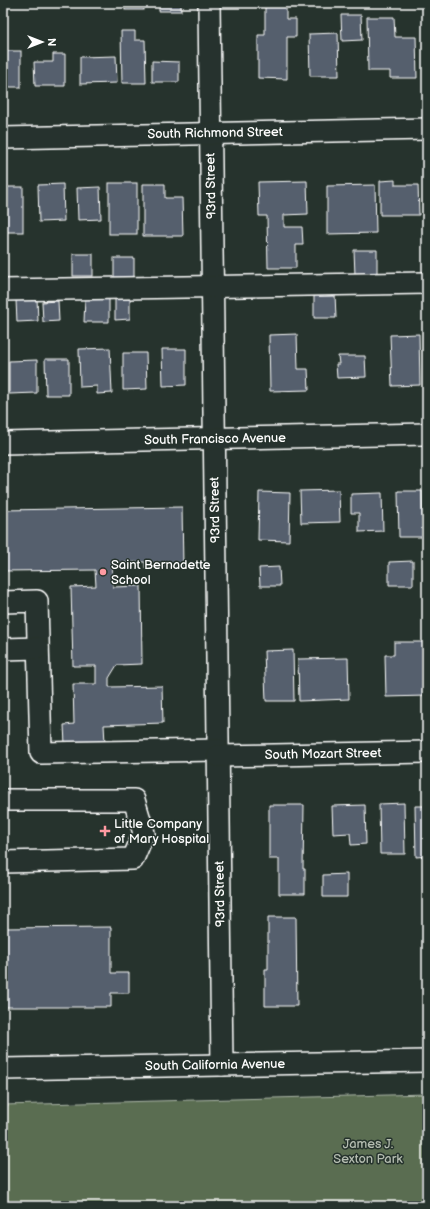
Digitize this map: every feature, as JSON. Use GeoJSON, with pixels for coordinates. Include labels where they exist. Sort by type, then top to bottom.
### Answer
{"type":"FeatureCollection","features":[{"type":"Feature","properties":{"kind":"street","name":"93rd Street"},"geometry":{"type":"LineString","coordinates":[[209,3],[222,1065]]}},
{"type":"Feature","properties":{"kind":"street","name":"South Richmond Street"},"geometry":{"type":"LineString","coordinates":[[3,138],[427,129]]}},
{"type":"Feature","properties":{"kind":"street"},"geometry":{"type":"LineString","coordinates":[[3,290],[427,283]]}},
{"type":"Feature","properties":{"kind":"street","name":"South Francisco Avenue"},"geometry":{"type":"LineString","coordinates":[[3,443],[427,434]]}},
{"type":"Feature","properties":{"kind":"street"},"geometry":{"type":"LineString","coordinates":[[3,602],[37,601],[38,648],[3,649]]}},
{"type":"Feature","properties":{"kind":"street","name":"South Mozart Street"},"geometry":{"type":"LineString","coordinates":[[38,648],[41,753],[427,752]]}},
{"type":"Feature","properties":{"kind":"street"},"geometry":{"type":"LineString","coordinates":[[3,800],[134,800],[144,833],[133,859],[3,862]]}},
{"type":"Feature","properties":{"kind":"street","name":"South California Avenue"},"geometry":{"type":"LineString","coordinates":[[3,1069],[427,1061]]}},
{"type":"Feature","properties":{"kind":"green space","name":"James J. Sexton Park"},"geometry":{"type":"Polygon","coordinates":[[[427,1094],[427,1206],[3,1206],[3,1105],[427,1094]]]}},
{"type":"Feature","properties":{"kind":"building"},"geometry":{"type":"Polygon","coordinates":[[[125,3],[144,3],[144,10],[125,10],[125,3]]]}},
{"type":"Feature","properties":{"kind":"building"},"geometry":{"type":"Polygon","coordinates":[[[159,3],[181,3],[181,11],[159,11],[159,3]]]}},
{"type":"Feature","properties":{"kind":"building"},"geometry":{"type":"Polygon","coordinates":[[[265,3],[286,3],[286,19],[296,19],[296,37],[287,37],[287,79],[258,78],[258,35],[265,35],[265,3]]]}},
{"type":"Feature","properties":{"kind":"building"},"geometry":{"type":"Polygon","coordinates":[[[341,15],[361,15],[362,40],[342,41],[341,15]]]}},
{"type":"Feature","properties":{"kind":"building"},"geometry":{"type":"Polygon","coordinates":[[[367,17],[394,17],[395,37],[416,37],[417,78],[390,78],[390,71],[368,71],[367,17]]]}},
{"type":"Feature","properties":{"kind":"building"},"geometry":{"type":"Polygon","coordinates":[[[121,31],[135,31],[135,40],[145,40],[146,83],[122,83],[121,31]]]}},
{"type":"Feature","properties":{"kind":"building"},"geometry":{"type":"Polygon","coordinates":[[[338,33],[339,76],[310,76],[309,34],[338,33]]]}},
{"type":"Feature","properties":{"kind":"building"},"geometry":{"type":"Polygon","coordinates":[[[3,51],[21,51],[21,87],[3,87],[3,51]]]}},
{"type":"Feature","properties":{"kind":"building"},"geometry":{"type":"Polygon","coordinates":[[[53,54],[65,54],[65,86],[35,86],[34,62],[53,62],[53,54]]]}},
{"type":"Feature","properties":{"kind":"building"},"geometry":{"type":"Polygon","coordinates":[[[116,56],[117,83],[80,84],[80,57],[116,56]]]}},
{"type":"Feature","properties":{"kind":"building"},"geometry":{"type":"Polygon","coordinates":[[[152,61],[179,62],[179,82],[152,82],[152,61]]]}},
{"type":"Feature","properties":{"kind":"building"},"geometry":{"type":"Polygon","coordinates":[[[395,180],[395,185],[418,185],[419,215],[380,215],[380,181],[395,180]]]}},
{"type":"Feature","properties":{"kind":"building"},"geometry":{"type":"Polygon","coordinates":[[[307,181],[308,214],[284,215],[284,227],[302,227],[303,245],[296,245],[296,268],[268,268],[267,216],[259,216],[258,182],[307,181]]]}},
{"type":"Feature","properties":{"kind":"building"},"geometry":{"type":"Polygon","coordinates":[[[109,183],[137,183],[137,234],[109,234],[109,183]]]}},
{"type":"Feature","properties":{"kind":"building"},"geometry":{"type":"Polygon","coordinates":[[[63,184],[64,221],[39,222],[38,185],[63,184]]]}},
{"type":"Feature","properties":{"kind":"building"},"geometry":{"type":"Polygon","coordinates":[[[143,184],[165,184],[165,198],[182,198],[183,236],[143,236],[143,184]]]}},
{"type":"Feature","properties":{"kind":"building"},"geometry":{"type":"Polygon","coordinates":[[[375,185],[376,233],[327,234],[327,186],[375,185]]]}},
{"type":"Feature","properties":{"kind":"building"},"geometry":{"type":"Polygon","coordinates":[[[3,187],[23,187],[23,232],[3,232],[3,187]]]}},
{"type":"Feature","properties":{"kind":"building"},"geometry":{"type":"Polygon","coordinates":[[[100,187],[101,219],[78,220],[77,188],[100,187]]]}},
{"type":"Feature","properties":{"kind":"building"},"geometry":{"type":"Polygon","coordinates":[[[354,250],[377,250],[377,275],[355,275],[354,250]]]}},
{"type":"Feature","properties":{"kind":"building"},"geometry":{"type":"Polygon","coordinates":[[[73,254],[93,254],[93,276],[73,276],[73,254]]]}},
{"type":"Feature","properties":{"kind":"building"},"geometry":{"type":"Polygon","coordinates":[[[114,258],[134,258],[134,279],[114,279],[114,258]]]}},
{"type":"Feature","properties":{"kind":"building"},"geometry":{"type":"Polygon","coordinates":[[[314,294],[335,294],[336,318],[314,318],[314,294]]]}},
{"type":"Feature","properties":{"kind":"building"},"geometry":{"type":"Polygon","coordinates":[[[85,298],[109,298],[109,322],[84,322],[85,298]]]}},
{"type":"Feature","properties":{"kind":"building"},"geometry":{"type":"Polygon","coordinates":[[[37,299],[38,321],[17,322],[16,300],[37,299]]]}},
{"type":"Feature","properties":{"kind":"building"},"geometry":{"type":"Polygon","coordinates":[[[115,299],[130,299],[130,319],[115,320],[115,299]]]}},
{"type":"Feature","properties":{"kind":"building"},"geometry":{"type":"Polygon","coordinates":[[[58,301],[59,321],[43,322],[42,302],[58,301]]]}},
{"type":"Feature","properties":{"kind":"building"},"geometry":{"type":"Polygon","coordinates":[[[297,334],[298,369],[308,369],[309,390],[270,391],[269,335],[297,334]]]}},
{"type":"Feature","properties":{"kind":"building"},"geometry":{"type":"Polygon","coordinates":[[[419,334],[420,385],[392,386],[390,335],[419,334]]]}},
{"type":"Feature","properties":{"kind":"building"},"geometry":{"type":"Polygon","coordinates":[[[110,348],[112,393],[97,394],[97,386],[80,387],[79,349],[110,348]]]}},
{"type":"Feature","properties":{"kind":"building"},"geometry":{"type":"Polygon","coordinates":[[[162,349],[186,349],[186,385],[163,386],[162,349]]]}},
{"type":"Feature","properties":{"kind":"building"},"geometry":{"type":"Polygon","coordinates":[[[123,353],[146,353],[147,389],[123,390],[123,353]]]}},
{"type":"Feature","properties":{"kind":"building"},"geometry":{"type":"Polygon","coordinates":[[[338,356],[365,356],[366,377],[337,378],[336,364],[339,364],[338,356]]]}},
{"type":"Feature","properties":{"kind":"building"},"geometry":{"type":"Polygon","coordinates":[[[45,359],[69,359],[69,395],[46,395],[45,359]]]}},
{"type":"Feature","properties":{"kind":"building"},"geometry":{"type":"Polygon","coordinates":[[[37,360],[37,393],[9,394],[9,361],[37,360]]]}},
{"type":"Feature","properties":{"kind":"building"},"geometry":{"type":"Polygon","coordinates":[[[339,490],[340,522],[301,523],[300,491],[339,490]]]}},
{"type":"Feature","properties":{"kind":"building"},"geometry":{"type":"Polygon","coordinates":[[[398,491],[422,491],[423,537],[399,537],[398,491]]]}},
{"type":"Feature","properties":{"kind":"building"},"geometry":{"type":"Polygon","coordinates":[[[259,492],[290,493],[289,541],[258,540],[259,492]]]}},
{"type":"Feature","properties":{"kind":"building"},"geometry":{"type":"Polygon","coordinates":[[[382,493],[383,531],[359,532],[359,513],[351,513],[351,494],[382,493]]]}},
{"type":"Feature","properties":{"kind":"building"},"geometry":{"type":"Polygon","coordinates":[[[182,507],[183,567],[145,568],[145,562],[112,563],[113,587],[141,586],[142,664],[117,665],[109,678],[109,687],[162,686],[163,723],[104,725],[105,743],[65,744],[64,725],[74,724],[73,684],[96,684],[96,666],[73,666],[71,587],[96,586],[95,570],[3,571],[3,510],[182,507]]]}},
{"type":"Feature","properties":{"kind":"building"},"geometry":{"type":"Polygon","coordinates":[[[413,561],[413,585],[389,585],[389,562],[413,561]]]}},
{"type":"Feature","properties":{"kind":"building"},"geometry":{"type":"Polygon","coordinates":[[[279,567],[280,586],[260,586],[259,568],[279,567]]]}},
{"type":"Feature","properties":{"kind":"building"},"geometry":{"type":"Polygon","coordinates":[[[394,642],[425,642],[426,696],[386,697],[385,655],[394,655],[394,642]]]}},
{"type":"Feature","properties":{"kind":"building"},"geometry":{"type":"Polygon","coordinates":[[[293,650],[294,701],[266,701],[264,651],[293,650]]]}},
{"type":"Feature","properties":{"kind":"building"},"geometry":{"type":"Polygon","coordinates":[[[348,658],[349,699],[299,701],[298,659],[348,658]]]}},
{"type":"Feature","properties":{"kind":"building"},"geometry":{"type":"Polygon","coordinates":[[[404,803],[405,854],[380,854],[379,804],[404,803]]]}},
{"type":"Feature","properties":{"kind":"building"},"geometry":{"type":"Polygon","coordinates":[[[269,805],[304,805],[303,869],[305,869],[305,894],[279,894],[279,859],[269,859],[269,805]]]}},
{"type":"Feature","properties":{"kind":"building"},"geometry":{"type":"Polygon","coordinates":[[[365,805],[366,844],[351,845],[350,833],[333,834],[332,806],[365,805]]]}},
{"type":"Feature","properties":{"kind":"building"},"geometry":{"type":"Polygon","coordinates":[[[415,806],[427,806],[427,856],[416,857],[415,806]]]}},
{"type":"Feature","properties":{"kind":"building"},"geometry":{"type":"Polygon","coordinates":[[[347,874],[347,897],[323,897],[323,875],[347,874]]]}},
{"type":"Feature","properties":{"kind":"building"},"geometry":{"type":"Polygon","coordinates":[[[268,917],[296,917],[297,1006],[265,1006],[265,969],[268,969],[268,917]]]}},
{"type":"Feature","properties":{"kind":"building"},"geometry":{"type":"Polygon","coordinates":[[[111,927],[111,973],[129,973],[129,993],[111,993],[111,1007],[3,1007],[3,928],[111,927]]]}},
{"type":"Feature","properties":{"kind":"place","name":"Saint Bernadette School"},"geometry":{"type":"Point","coordinates":[103,572]}},
{"type":"Feature","properties":{"kind":"place","name":"Little Company of Mary Hospital"},"geometry":{"type":"Point","coordinates":[105,831]}}]}
